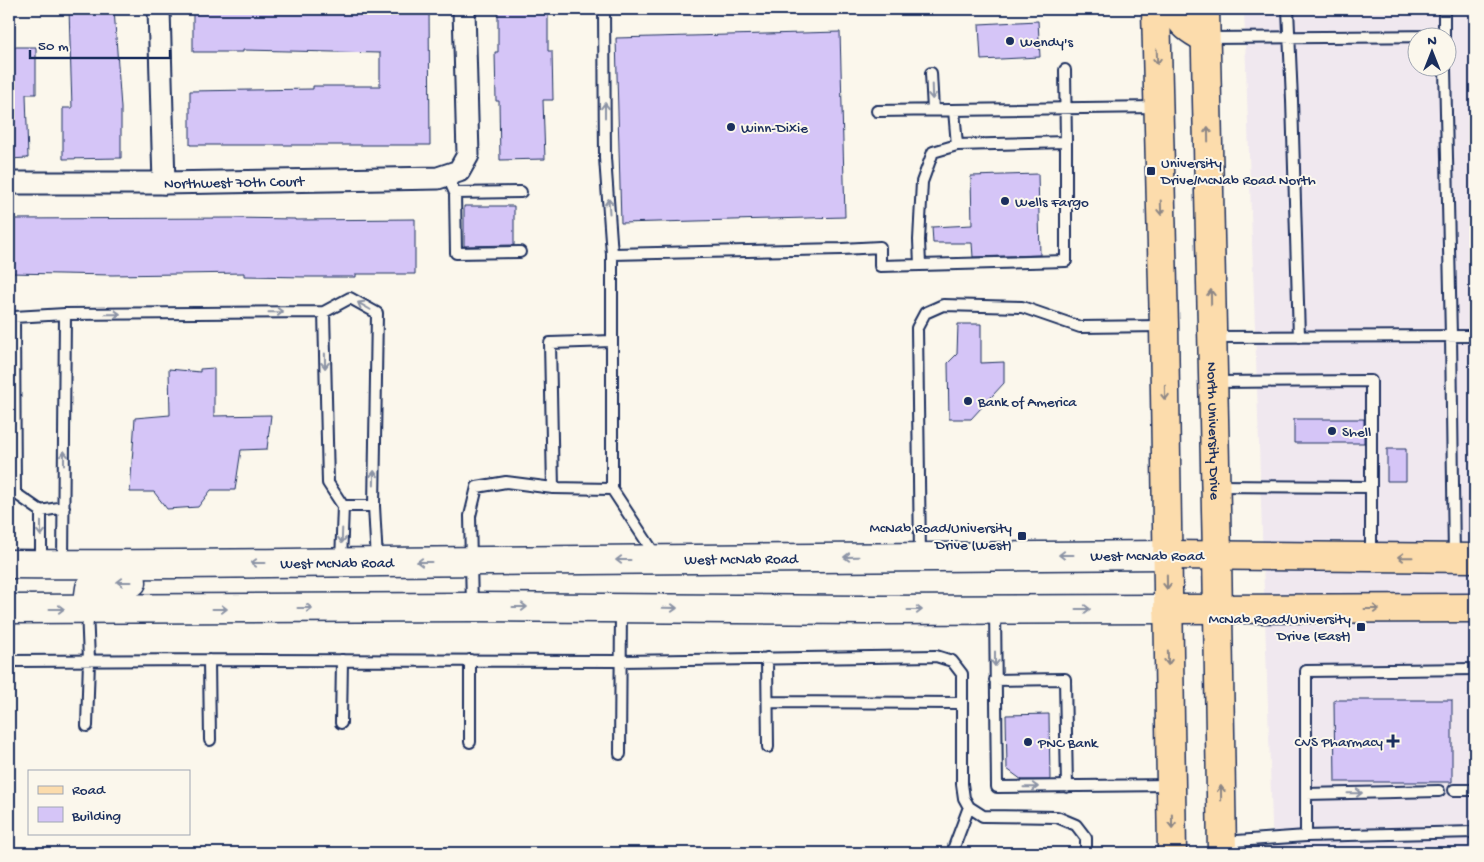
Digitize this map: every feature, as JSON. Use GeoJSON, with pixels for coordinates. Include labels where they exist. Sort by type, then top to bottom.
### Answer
{"type":"FeatureCollection","features":[{"type":"Feature","properties":{"kind":"main road"},"geometry":{"type":"LineString","coordinates":[[1156,9],[1164,326],[1172,853]]}},
{"type":"Feature","properties":{"kind":"main road"},"geometry":{"type":"LineString","coordinates":[[1174,9],[1180,20],[1189,30],[1206,38]]}},
{"type":"Feature","properties":{"kind":"main road","name":"North University Drive"},"geometry":{"type":"LineString","coordinates":[[1205,9],[1218,555],[1222,848]]}},
{"type":"Feature","properties":{"kind":"main road","name":"West McNab Road"},"geometry":{"type":"LineString","coordinates":[[9,564],[341,563],[920,556],[1218,555],[1465,558]]}},
{"type":"Feature","properties":{"kind":"main road"},"geometry":{"type":"LineString","coordinates":[[87,609],[90,588],[97,582],[175,582],[202,563]]}},
{"type":"Feature","properties":{"kind":"main road"},"geometry":{"type":"LineString","coordinates":[[9,609],[472,607],[995,610],[1475,608]]}},
{"type":"Feature","properties":{"kind":"street"},"geometry":{"type":"LineString","coordinates":[[159,9],[164,183]]}},
{"type":"Feature","properties":{"kind":"street"},"geometry":{"type":"LineString","coordinates":[[453,180],[468,155],[464,9]]}},
{"type":"Feature","properties":{"kind":"street","name":"Northwest 70th Court"},"geometry":{"type":"LineString","coordinates":[[9,183],[164,183],[438,178],[453,180]]}},
{"type":"Feature","properties":{"kind":"lane"},"geometry":{"type":"LineString","coordinates":[[604,9],[605,158],[612,254],[612,489],[659,560]]}},
{"type":"Feature","properties":{"kind":"lane"},"geometry":{"type":"LineString","coordinates":[[1288,9],[1299,337]]}},
{"type":"Feature","properties":{"kind":"lane"},"geometry":{"type":"LineString","coordinates":[[1444,9],[1444,28]]}},
{"type":"Feature","properties":{"kind":"lane"},"geometry":{"type":"LineString","coordinates":[[1206,38],[1406,36]]}},
{"type":"Feature","properties":{"kind":"lane"},"geometry":{"type":"LineString","coordinates":[[612,254],[880,247],[880,266],[1066,261],[1065,70]]}},
{"type":"Feature","properties":{"kind":"lane"},"geometry":{"type":"LineString","coordinates":[[931,73],[933,110]]}},
{"type":"Feature","properties":{"kind":"lane"},"geometry":{"type":"LineString","coordinates":[[1445,78],[1451,336],[1465,558]]}},
{"type":"Feature","properties":{"kind":"lane"},"geometry":{"type":"LineString","coordinates":[[878,111],[1158,107]]}},
{"type":"Feature","properties":{"kind":"lane"},"geometry":{"type":"LineString","coordinates":[[954,110],[957,145]]}},
{"type":"Feature","properties":{"kind":"lane"},"geometry":{"type":"LineString","coordinates":[[920,265],[919,240],[922,182],[933,152],[957,145],[1066,142]]}},
{"type":"Feature","properties":{"kind":"lane"},"geometry":{"type":"LineString","coordinates":[[520,192],[453,180],[456,252],[520,252]]}},
{"type":"Feature","properties":{"kind":"lane"},"geometry":{"type":"LineString","coordinates":[[52,564],[41,511],[15,493],[14,317],[64,314],[324,312],[350,298],[377,313],[374,506],[377,562]]}},
{"type":"Feature","properties":{"kind":"lane"},"geometry":{"type":"LineString","coordinates":[[920,556],[917,328],[926,313],[943,305],[1022,307],[1080,327],[1164,326]]}},
{"type":"Feature","properties":{"kind":"lane"},"geometry":{"type":"LineString","coordinates":[[324,312],[328,483],[343,506],[341,563]]}},
{"type":"Feature","properties":{"kind":"lane"},"geometry":{"type":"LineString","coordinates":[[52,564],[64,507],[64,314]]}},
{"type":"Feature","properties":{"kind":"lane"},"geometry":{"type":"LineString","coordinates":[[1212,337],[1475,336]]}},
{"type":"Feature","properties":{"kind":"lane"},"geometry":{"type":"LineString","coordinates":[[553,488],[550,343],[612,341]]}},
{"type":"Feature","properties":{"kind":"lane"},"geometry":{"type":"LineString","coordinates":[[1213,382],[1371,381],[1371,557]]}},
{"type":"Feature","properties":{"kind":"lane"},"geometry":{"type":"LineString","coordinates":[[472,607],[470,516],[477,487],[506,482],[553,488],[612,489]]}},
{"type":"Feature","properties":{"kind":"lane"},"geometry":{"type":"LineString","coordinates":[[1216,486],[1371,487]]}},
{"type":"Feature","properties":{"kind":"lane"},"geometry":{"type":"LineString","coordinates":[[343,506],[374,506]]}},
{"type":"Feature","properties":{"kind":"lane"},"geometry":{"type":"LineString","coordinates":[[41,511],[64,507]]}},
{"type":"Feature","properties":{"kind":"lane"},"geometry":{"type":"LineString","coordinates":[[620,754],[621,608]]}},
{"type":"Feature","properties":{"kind":"lane"},"geometry":{"type":"LineString","coordinates":[[87,609],[87,726]]}},
{"type":"Feature","properties":{"kind":"lane"},"geometry":{"type":"LineString","coordinates":[[995,610],[997,787],[1171,785]]}},
{"type":"Feature","properties":{"kind":"lane"},"geometry":{"type":"LineString","coordinates":[[9,661],[622,661],[936,656],[952,661],[962,674],[962,784],[964,798],[969,807],[984,816],[1057,817],[1076,825],[1086,838],[1086,853]]}},
{"type":"Feature","properties":{"kind":"lane"},"geometry":{"type":"LineString","coordinates":[[767,658],[768,747]]}},
{"type":"Feature","properties":{"kind":"lane"},"geometry":{"type":"LineString","coordinates":[[209,660],[210,740]]}},
{"type":"Feature","properties":{"kind":"lane"},"geometry":{"type":"LineString","coordinates":[[341,723],[342,660]]}},
{"type":"Feature","properties":{"kind":"lane"},"geometry":{"type":"LineString","coordinates":[[470,660],[470,742]]}},
{"type":"Feature","properties":{"kind":"lane"},"geometry":{"type":"LineString","coordinates":[[1306,836],[1306,671],[1475,669]]}},
{"type":"Feature","properties":{"kind":"lane"},"geometry":{"type":"LineString","coordinates":[[996,680],[1065,679],[1067,787]]}},
{"type":"Feature","properties":{"kind":"lane"},"geometry":{"type":"LineString","coordinates":[[768,702],[962,703]]}},
{"type":"Feature","properties":{"kind":"lane"},"geometry":{"type":"LineString","coordinates":[[1454,790],[1475,790]]}},
{"type":"Feature","properties":{"kind":"lane"},"geometry":{"type":"LineString","coordinates":[[1306,794],[1439,791]]}},
{"type":"Feature","properties":{"kind":"lane"},"geometry":{"type":"LineString","coordinates":[[954,847],[969,807]]}},
{"type":"Feature","properties":{"kind":"lane"},"geometry":{"type":"LineString","coordinates":[[1222,848],[1306,836],[1475,832]]}},
{"type":"Feature","properties":{"kind":"shaded area"},"geometry":{"type":"Polygon","coordinates":[[[1244,9],[1475,9],[1475,853],[1273,853],[1244,9]]]}},
{"type":"Feature","properties":{"kind":"building"},"geometry":{"type":"Polygon","coordinates":[[[69,9],[114,9],[121,108],[121,158],[63,159],[63,108],[72,108],[69,9]]]}},
{"type":"Feature","properties":{"kind":"building"},"geometry":{"type":"Polygon","coordinates":[[[193,9],[429,9],[430,145],[190,145],[190,91],[313,89],[313,86],[380,86],[380,53],[243,50],[243,52],[193,52],[193,9]]]}},
{"type":"Feature","properties":{"kind":"building"},"geometry":{"type":"Polygon","coordinates":[[[498,9],[548,9],[548,51],[552,51],[553,100],[543,100],[545,159],[500,160],[499,101],[496,101],[495,52],[498,52],[498,9]]]}},
{"type":"Feature","properties":{"kind":"building","name":"Wendy's"},"geometry":{"type":"Polygon","coordinates":[[[1038,21],[1040,57],[981,60],[979,24],[1038,21]]]}},
{"type":"Feature","properties":{"kind":"building","name":"Winn-Dixie"},"geometry":{"type":"Polygon","coordinates":[[[840,32],[845,217],[621,223],[616,38],[840,32]]]}},
{"type":"Feature","properties":{"kind":"building"},"geometry":{"type":"Polygon","coordinates":[[[9,47],[36,47],[36,94],[26,94],[28,158],[9,159],[9,47]]]}},
{"type":"Feature","properties":{"kind":"building","name":"Wells Fargo"},"geometry":{"type":"Polygon","coordinates":[[[1038,174],[1040,255],[973,257],[972,243],[933,243],[932,227],[972,225],[971,176],[1038,174]]]}},
{"type":"Feature","properties":{"kind":"building"},"geometry":{"type":"Polygon","coordinates":[[[464,206],[514,206],[514,245],[464,246],[464,206]]]}},
{"type":"Feature","properties":{"kind":"building"},"geometry":{"type":"Polygon","coordinates":[[[232,218],[295,220],[415,219],[415,274],[356,274],[356,277],[306,277],[244,276],[244,273],[112,275],[9,273],[9,219],[232,218]]]}},
{"type":"Feature","properties":{"kind":"building","name":"Bank of America"},"geometry":{"type":"Polygon","coordinates":[[[958,324],[981,324],[981,363],[1004,362],[1004,383],[971,419],[949,419],[948,363],[957,354],[958,324]]]}},
{"type":"Feature","properties":{"kind":"building"},"geometry":{"type":"Polygon","coordinates":[[[214,368],[214,416],[271,415],[267,449],[241,450],[235,490],[211,490],[198,507],[167,509],[154,492],[130,492],[135,418],[170,415],[169,369],[200,372],[200,369],[214,368]]]}},
{"type":"Feature","properties":{"kind":"building","name":"Shell"},"geometry":{"type":"Polygon","coordinates":[[[1294,419],[1364,419],[1364,443],[1294,443],[1294,419]]]}},
{"type":"Feature","properties":{"kind":"building"},"geometry":{"type":"Polygon","coordinates":[[[1387,449],[1406,449],[1406,481],[1387,481],[1387,449]]]}},
{"type":"Feature","properties":{"kind":"building","name":"CVS Pharmacy"},"geometry":{"type":"Polygon","coordinates":[[[1334,700],[1452,700],[1452,782],[1335,782],[1334,700]]]}},
{"type":"Feature","properties":{"kind":"building","name":"PNC Bank"},"geometry":{"type":"Polygon","coordinates":[[[1049,714],[1050,780],[1022,780],[1007,769],[1006,715],[1049,714]]]}},
{"type":"Feature","properties":{"kind":"place","name":"Wendy's"},"geometry":{"type":"Point","coordinates":[1010,41]}},
{"type":"Feature","properties":{"kind":"place","name":"Winn-Dixie"},"geometry":{"type":"Point","coordinates":[731,127]}},
{"type":"Feature","properties":{"kind":"place","name":"University Drive/McNab Road North"},"geometry":{"type":"Point","coordinates":[1151,171]}},
{"type":"Feature","properties":{"kind":"place","name":"Wells Fargo"},"geometry":{"type":"Point","coordinates":[1005,201]}},
{"type":"Feature","properties":{"kind":"place","name":"Bank of America"},"geometry":{"type":"Point","coordinates":[968,401]}},
{"type":"Feature","properties":{"kind":"place","name":"Shell"},"geometry":{"type":"Point","coordinates":[1332,431]}},
{"type":"Feature","properties":{"kind":"place","name":"McNab Road/University Drive (West)"},"geometry":{"type":"Point","coordinates":[1022,536]}},
{"type":"Feature","properties":{"kind":"place","name":"McNab Road/University Drive (East)"},"geometry":{"type":"Point","coordinates":[1361,627]}},
{"type":"Feature","properties":{"kind":"place","name":"CVS Pharmacy"},"geometry":{"type":"Point","coordinates":[1393,741]}},
{"type":"Feature","properties":{"kind":"place","name":"PNC Bank"},"geometry":{"type":"Point","coordinates":[1028,742]}}]}
